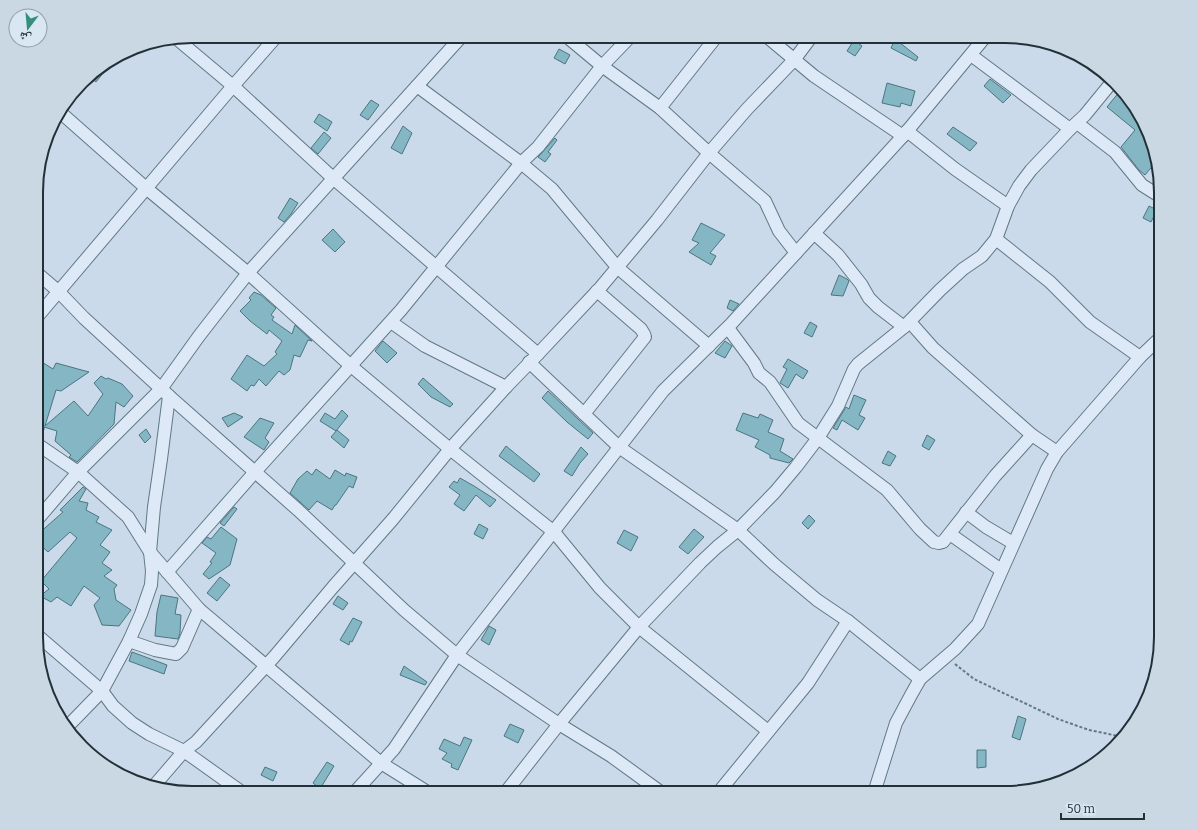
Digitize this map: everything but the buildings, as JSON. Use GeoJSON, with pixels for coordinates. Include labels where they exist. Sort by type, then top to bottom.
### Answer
{"type":"FeatureCollection","features":[{"type":"Feature","properties":{"kind":"street"},"geometry":{"type":"LineString","coordinates":[[182,43],[233,86],[334,179],[437,268],[534,358],[584,414],[619,447],[738,530],[774,564],[817,600],[848,621],[920,679]]}},
{"type":"Feature","properties":{"kind":"street"},"geometry":{"type":"LineString","coordinates":[[43,310],[271,43]]}},
{"type":"Feature","properties":{"kind":"street"},"geometry":{"type":"LineString","coordinates":[[43,513],[78,472],[165,392],[199,336],[248,273],[456,43]]}},
{"type":"Feature","properties":{"kind":"street"},"geometry":{"type":"LineString","coordinates":[[574,43],[602,66],[660,108],[709,153],[766,201],[780,231],[796,253]]}},
{"type":"Feature","properties":{"kind":"street"},"geometry":{"type":"LineString","coordinates":[[167,572],[254,473],[391,322],[437,268],[521,163],[538,147],[602,66],[624,43]]}},
{"type":"Feature","properties":{"kind":"street"},"geometry":{"type":"LineString","coordinates":[[660,108],[711,43]]}},
{"type":"Feature","properties":{"kind":"street"},"geometry":{"type":"LineString","coordinates":[[774,43],[814,76],[905,133],[1008,206]]}},
{"type":"Feature","properties":{"kind":"street"},"geometry":{"type":"LineString","coordinates":[[157,782],[184,751],[196,742],[266,665],[355,563],[450,449],[506,387],[597,291],[657,220],[709,153],[747,109],[794,60],[807,43]]}},
{"type":"Feature","properties":{"kind":"street"},"geometry":{"type":"LineString","coordinates":[[360,786],[394,749],[457,655],[663,391],[728,328],[905,133],[971,55],[977,43]]}},
{"type":"Feature","properties":{"kind":"street"},"geometry":{"type":"LineString","coordinates":[[971,55],[1073,126],[1115,152],[1142,185],[1154,193]]}},
{"type":"Feature","properties":{"kind":"street"},"geometry":{"type":"LineString","coordinates":[[417,86],[521,163],[558,195],[616,267],[709,346]]}},
{"type":"Feature","properties":{"kind":"street"},"geometry":{"type":"LineString","coordinates":[[510,786],[559,724],[639,627],[700,563],[738,530],[775,492],[818,438],[842,398],[854,369],[858,364],[907,325],[940,290],[963,269],[972,262],[978,260],[996,238],[1008,206],[1019,186],[1031,170],[1073,126],[1085,116],[1109,86]]}},
{"type":"Feature","properties":{"kind":"street"},"geometry":{"type":"LineString","coordinates":[[64,115],[146,188],[248,273],[351,366],[450,449],[554,532],[600,588],[639,627],[768,731]]}},
{"type":"Feature","properties":{"kind":"street"},"geometry":{"type":"LineString","coordinates":[[814,233],[838,255],[869,298],[878,307],[907,325],[1032,435],[1057,452]]}},
{"type":"Feature","properties":{"kind":"street"},"geometry":{"type":"LineString","coordinates":[[996,238],[1050,282],[1090,322],[1140,357]]}},
{"type":"Feature","properties":{"kind":"street"},"geometry":{"type":"LineString","coordinates":[[43,278],[58,291],[84,318],[254,473],[298,510],[404,610],[457,655],[559,724],[611,756],[652,786]]}},
{"type":"Feature","properties":{"kind":"street"},"geometry":{"type":"LineString","coordinates":[[584,414],[645,337],[641,329],[597,291]]}},
{"type":"Feature","properties":{"kind":"street"},"geometry":{"type":"LineString","coordinates":[[391,322],[425,346],[506,387]]}},
{"type":"Feature","properties":{"kind":"street"},"geometry":{"type":"LineString","coordinates":[[728,328],[754,363],[759,373],[770,382],[798,423],[887,490],[920,529],[934,542],[943,542],[966,512],[1032,435]]}},
{"type":"Feature","properties":{"kind":"street"},"geometry":{"type":"LineString","coordinates":[[876,786],[896,723],[920,679],[955,649],[978,624],[1047,469],[1057,452],[1140,357],[1154,344]]}},
{"type":"Feature","properties":{"kind":"street"},"geometry":{"type":"LineString","coordinates":[[71,723],[102,691],[129,641],[141,614],[151,585],[152,570],[150,552],[154,507],[162,459],[165,392]]}},
{"type":"Feature","properties":{"kind":"street"},"geometry":{"type":"LineString","coordinates":[[43,448],[78,472],[128,517],[150,552],[199,609],[381,763],[418,786]]}},
{"type":"Feature","properties":{"kind":"street"},"geometry":{"type":"LineString","coordinates":[[966,512],[986,527],[1014,543]]}},
{"type":"Feature","properties":{"kind":"street"},"geometry":{"type":"LineString","coordinates":[[950,534],[1001,570]]}},
{"type":"Feature","properties":{"kind":"street"},"geometry":{"type":"LineString","coordinates":[[129,641],[154,650],[176,654],[182,648],[199,609]]}},
{"type":"Feature","properties":{"kind":"street"},"geometry":{"type":"LineString","coordinates":[[724,786],[808,683],[848,621]]}},
{"type":"Feature","properties":{"kind":"street"},"geometry":{"type":"LineString","coordinates":[[43,640],[102,691],[113,706],[132,723],[149,734],[184,751],[233,786]]}},
{"type":"Feature","properties":{"kind":"path"},"geometry":{"type":"LineString","coordinates":[[946,657],[974,679],[1058,719],[1089,730],[1116,736]]}}]}
